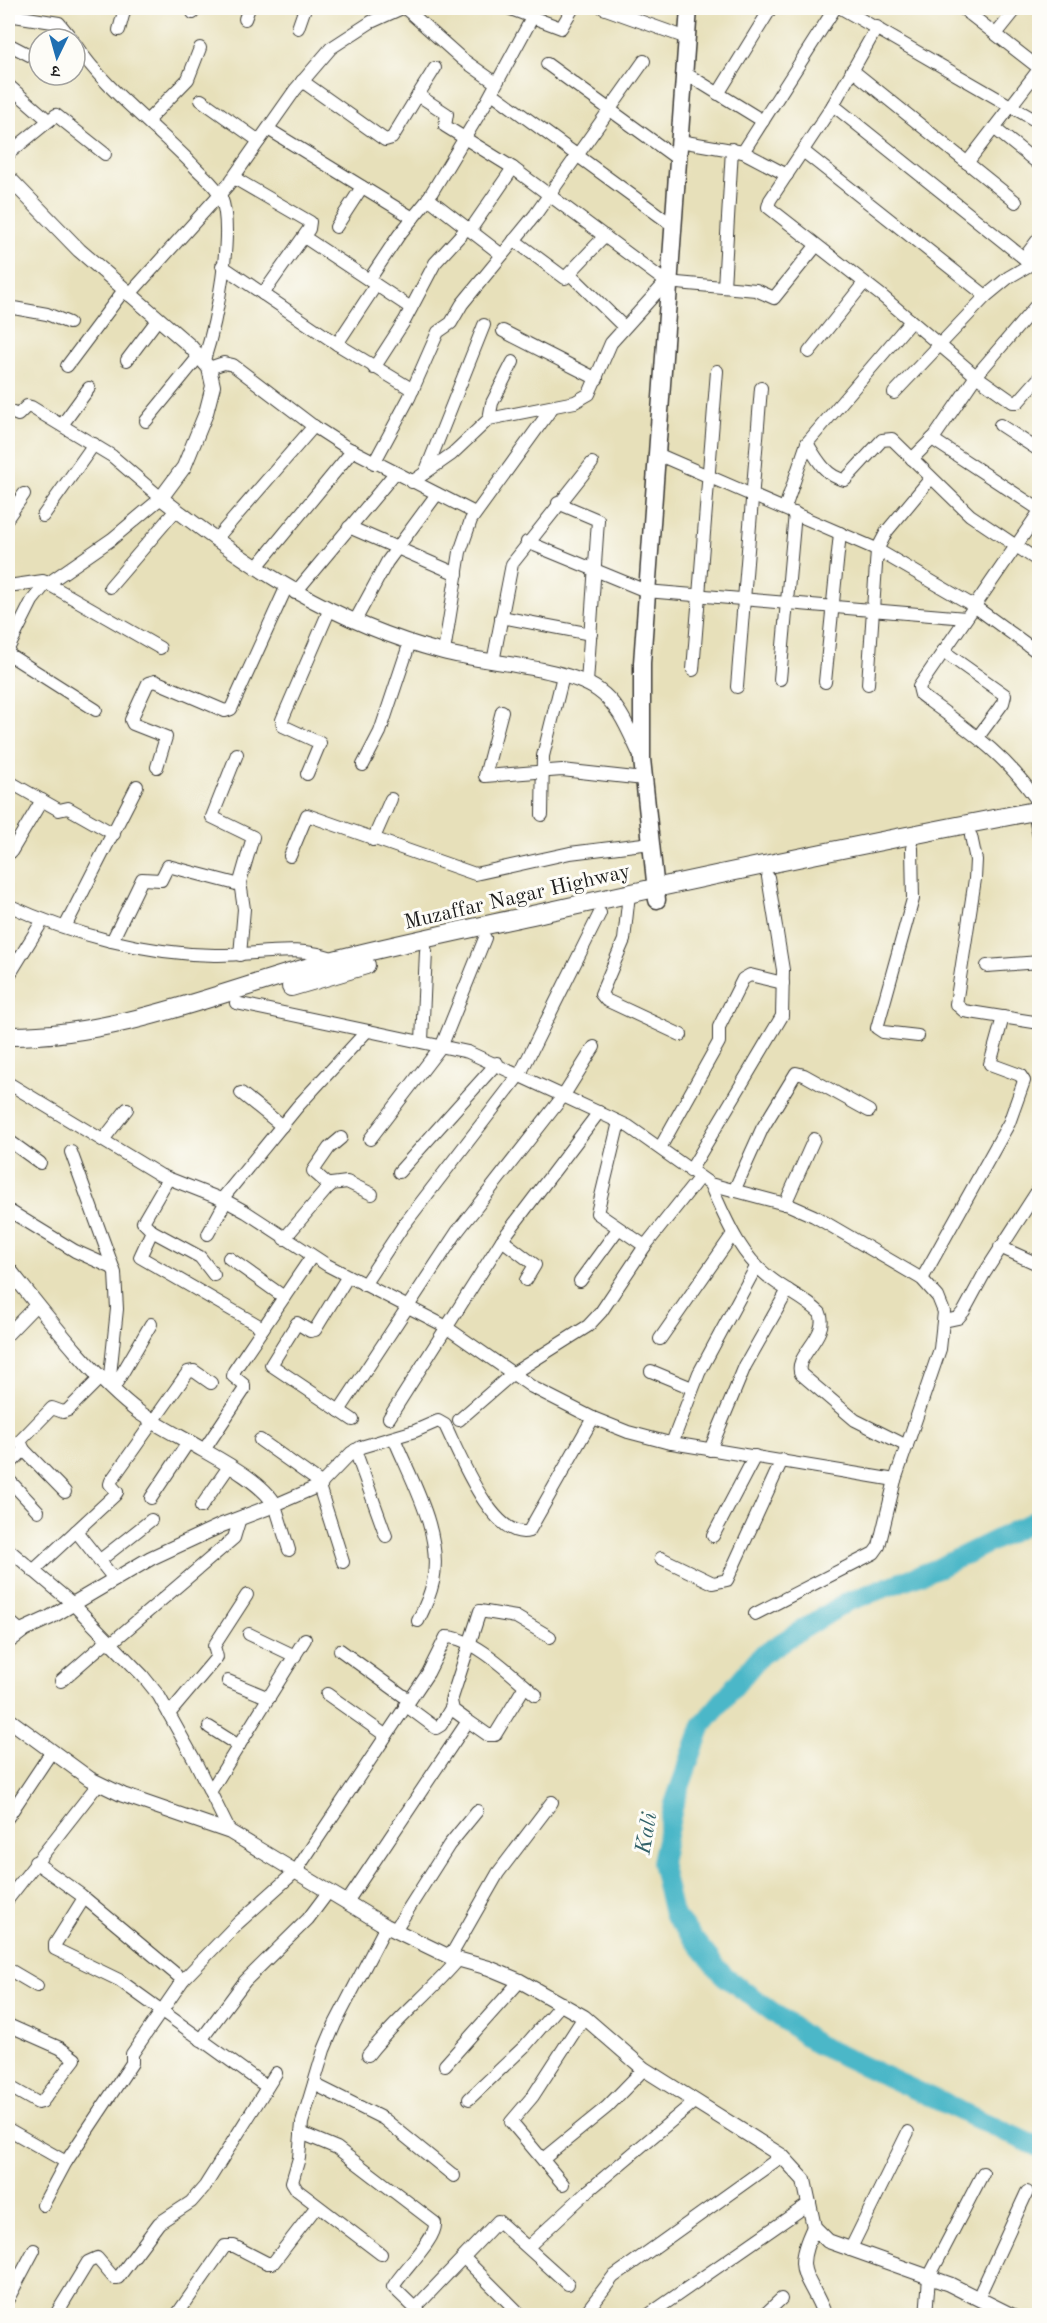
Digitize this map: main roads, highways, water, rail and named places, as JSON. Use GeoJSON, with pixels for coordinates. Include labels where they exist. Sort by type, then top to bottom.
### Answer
{"type":"FeatureCollection","features":[{"type":"Feature","properties":{"kind":"main road"},"geometry":{"type":"LineString","coordinates":[[656,894],[642,759],[642,663],[689,8]]}},
{"type":"Feature","properties":{"kind":"main road","name":"Muzaffar Nagar Highway"},"geometry":{"type":"LineString","coordinates":[[656,894],[768,878],[1039,824]]}},
{"type":"Feature","properties":{"kind":"main road","name":"Muzaffar Nagar Highway"},"geometry":{"type":"LineString","coordinates":[[8,1036],[60,1034],[95,1028],[343,964],[656,894],[1039,824]]}},
{"type":"Feature","properties":{"kind":"main road","name":"Muzaffar Nagar Highway"},"geometry":{"type":"LineString","coordinates":[[8,1048],[26,1049],[133,1031],[236,1003],[343,964],[426,951],[600,913],[629,900]]}},
{"type":"Feature","properties":{"kind":"waterway","name":"Kali"},"geometry":{"type":"LineString","coordinates":[[1040,1518],[938,1568],[847,1602],[761,1655],[702,1725],[674,1804],[661,1862],[673,1914],[724,1976],[816,2044],[1040,2148]]}}]}
